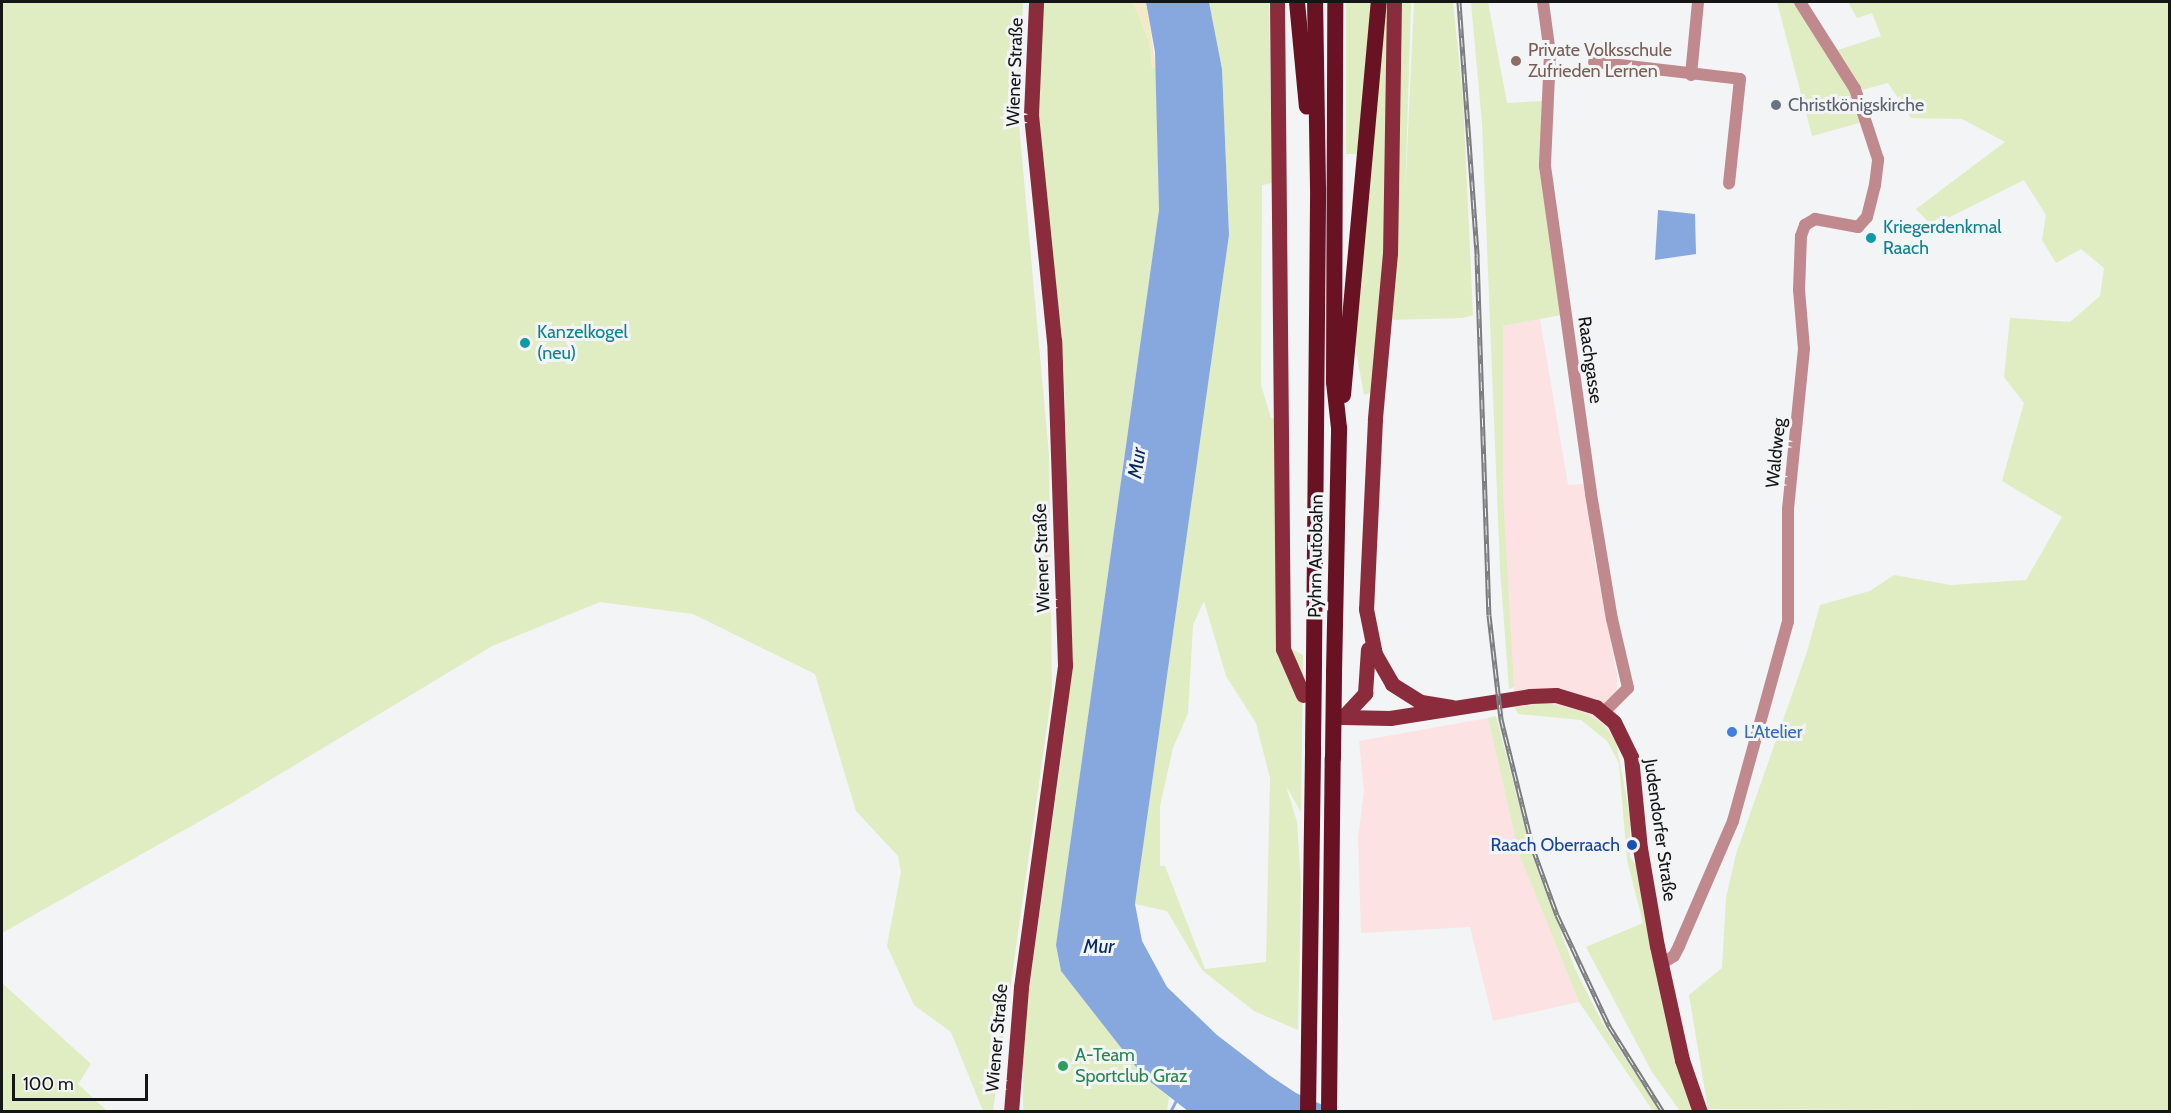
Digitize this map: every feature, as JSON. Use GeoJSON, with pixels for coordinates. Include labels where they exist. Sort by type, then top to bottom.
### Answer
{"type":"FeatureCollection","features":[{"type":"Feature","properties":{"kind":"highway"},"geometry":{"type":"LineString","coordinates":[[1297,2],[1316,237]]}},
{"type":"Feature","properties":{"kind":"highway","name":"Pyhrn Autobahn"},"geometry":{"type":"LineString","coordinates":[[1308,1112],[1314,661],[1315,2]]}},
{"type":"Feature","properties":{"kind":"highway","name":"Pyhrn Autobahn"},"geometry":{"type":"LineString","coordinates":[[1329,1112],[1339,428],[1334,382],[1335,2]]}},
{"type":"Feature","properties":{"kind":"highway"},"geometry":{"type":"LineString","coordinates":[[1339,428],[1374,87],[1379,2]]}},
{"type":"Feature","properties":{"kind":"main road","name":"Wiener Straße"},"geometry":{"type":"LineString","coordinates":[[1011,1112],[1021,987],[1065,665],[1054,342],[1031,114],[1036,2]]}},
{"type":"Feature","properties":{"kind":"main road"},"geometry":{"type":"LineString","coordinates":[[1277,2],[1282,649],[1303,694]]}},
{"type":"Feature","properties":{"kind":"main road"},"geometry":{"type":"LineString","coordinates":[[1394,2],[1390,253],[1369,517],[1368,682],[1361,701],[1343,717],[1390,718],[1452,707],[1556,695],[1600,709]]}},
{"type":"Feature","properties":{"kind":"main road"},"geometry":{"type":"LineString","coordinates":[[1368,630],[1379,665],[1392,684],[1421,702],[1452,707]]}},
{"type":"Feature","properties":{"kind":"main road","name":"Judendorfer Straße"},"geometry":{"type":"LineString","coordinates":[[1600,709],[1622,733],[1631,757],[1640,848],[1661,964],[1682,1060],[1700,1112]]}},
{"type":"Feature","properties":{"kind":"street","name":"Raachgasse"},"geometry":{"type":"LineString","coordinates":[[1543,2],[1550,54],[1545,166],[1591,494],[1612,619],[1628,688],[1600,709]]}},
{"type":"Feature","properties":{"kind":"street"},"geometry":{"type":"LineString","coordinates":[[1691,75],[1698,2]]}},
{"type":"Feature","properties":{"kind":"street","name":"Waldweg"},"geometry":{"type":"LineString","coordinates":[[1661,964],[1674,956],[1733,821],[1788,622],[1788,509],[1804,350],[1799,291],[1801,236],[1805,225],[1815,219],[1858,228],[1867,217],[1875,185],[1878,159],[1855,89],[1800,2]]}},
{"type":"Feature","properties":{"kind":"street"},"geometry":{"type":"LineString","coordinates":[[1594,62],[1740,79],[1729,183]]}},
{"type":"Feature","properties":{"kind":"shaded area"},"geometry":{"type":"Polygon","coordinates":[[[1540,319],[1568,485],[1595,483],[1604,537],[1591,540],[1617,674],[1616,742],[1602,723],[1546,703],[1515,708],[1503,491],[1503,326],[1540,319]]]}},
{"type":"Feature","properties":{"kind":"shaded area"},"geometry":{"type":"Polygon","coordinates":[[[1488,718],[1519,854],[1579,1002],[1493,1021],[1470,927],[1361,933],[1358,837],[1364,792],[1359,741],[1488,718]]]}},
{"type":"Feature","properties":{"kind":"green space"},"geometry":{"type":"Polygon","coordinates":[[[2,2],[1023,2],[1018,114],[1049,455],[1052,691],[993,1111],[983,1111],[951,1032],[914,1005],[887,946],[901,872],[898,856],[856,811],[815,674],[693,614],[600,602],[492,646],[232,803],[2,933],[2,2]]]}},
{"type":"Feature","properties":{"kind":"green space"},"geometry":{"type":"Polygon","coordinates":[[[1043,2],[1133,2],[1149,42],[1152,66],[1156,68],[1159,210],[1056,945],[1061,971],[1144,1077],[1169,1097],[1167,1111],[1023,1112],[1023,1031],[1067,717],[1071,633],[1064,370],[1038,114],[1043,2]]]}},
{"type":"Feature","properties":{"kind":"green space"},"geometry":{"type":"Polygon","coordinates":[[[1209,2],[1269,2],[1272,183],[1262,185],[1261,385],[1271,418],[1286,421],[1290,648],[1303,655],[1301,812],[1286,786],[1297,822],[1301,883],[1298,1030],[1254,1011],[1202,970],[1167,911],[1135,904],[1229,235],[1222,69],[1209,2]],[[1204,601],[1193,625],[1188,713],[1173,748],[1160,806],[1160,866],[1165,866],[1205,969],[1266,962],[1270,778],[1256,723],[1226,676],[1204,601]]]}},
{"type":"Feature","properties":{"kind":"green space"},"geometry":{"type":"Polygon","coordinates":[[[1346,2],[1373,2],[1360,154],[1346,154],[1346,2]]]}},
{"type":"Feature","properties":{"kind":"green space"},"geometry":{"type":"Polygon","coordinates":[[[1401,2],[1411,2],[1405,197],[1414,2],[1453,2],[1463,99],[1473,315],[1463,318],[1388,320],[1401,2]]]}},
{"type":"Feature","properties":{"kind":"green space"},"geometry":{"type":"Polygon","coordinates":[[[1471,2],[1488,2],[1507,103],[1543,101],[1561,315],[1503,326],[1503,491],[1514,687],[1509,689],[1500,568],[1482,123],[1471,2]]]}},
{"type":"Feature","properties":{"kind":"green space"},"geometry":{"type":"Polygon","coordinates":[[[1777,2],[1803,2],[1838,50],[1881,36],[1872,13],[1857,18],[1848,2],[2169,2],[2169,1111],[1708,1109],[1689,995],[1722,968],[1726,898],[1736,854],[1807,652],[1820,605],[1870,591],[1894,575],[1951,585],[2026,580],[2062,517],[2002,481],[2024,403],[2004,377],[2010,318],[2070,322],[2100,296],[2104,268],[2081,249],[2056,263],[2042,240],[2046,215],[2024,180],[1932,226],[1916,209],[2005,142],[1962,119],[1911,118],[1888,83],[1854,92],[1863,122],[1812,136],[1777,2]]]}},
{"type":"Feature","properties":{"kind":"green space"},"geometry":{"type":"Polygon","coordinates":[[[1385,6],[1391,6],[1386,229],[1373,392],[1364,395],[1354,339],[1385,6]]]}},
{"type":"Feature","properties":{"kind":"green space"},"geometry":{"type":"Polygon","coordinates":[[[1546,703],[1580,711],[1602,723],[1616,742],[1630,816],[1630,857],[1638,868],[1700,1111],[1680,1111],[1652,1072],[1586,947],[1643,923],[1627,860],[1619,763],[1607,741],[1581,720],[1518,714],[1515,708],[1546,703]]]}},
{"type":"Feature","properties":{"kind":"green space"},"geometry":{"type":"Polygon","coordinates":[[[1496,716],[1533,859],[1575,969],[1603,1024],[1660,1111],[1653,1111],[1579,1002],[1519,854],[1488,718],[1496,716]]]}},
{"type":"Feature","properties":{"kind":"green space"},"geometry":{"type":"Polygon","coordinates":[[[2,983],[91,1064],[78,1084],[107,1111],[2,1111],[2,983]]]}},
{"type":"Feature","properties":{"kind":"sand"},"geometry":{"type":"Polygon","coordinates":[[[1133,2],[1146,2],[1156,68],[1152,67],[1149,42],[1133,2]]]}},
{"type":"Feature","properties":{"kind":"water","name":"Mur"},"geometry":{"type":"Polygon","coordinates":[[[1146,2],[1209,2],[1222,69],[1229,235],[1135,904],[1142,941],[1167,987],[1217,1035],[1269,1075],[1296,1093],[1336,1111],[1188,1111],[1144,1077],[1061,971],[1056,945],[1159,210],[1155,52],[1146,2]]]}},
{"type":"Feature","properties":{"kind":"water"},"geometry":{"type":"Polygon","coordinates":[[[1658,210],[1695,214],[1696,254],[1655,260],[1658,210]]]}},
{"type":"Feature","properties":{"kind":"waterway"},"geometry":{"type":"LineString","coordinates":[[1170,1112],[1176,1100]]}},
{"type":"Feature","properties":{"kind":"railway"},"geometry":{"type":"LineString","coordinates":[[1459,2],[1477,256],[1489,615],[1501,719],[1533,849],[1557,915],[1609,1026],[1663,1112]]}},
{"type":"Feature","properties":{"kind":"place","name":"Private Volksschule Zufrieden Lernen"},"geometry":{"type":"Point","coordinates":[1516,61]}},
{"type":"Feature","properties":{"kind":"place","name":"Christkönigskirche"},"geometry":{"type":"Point","coordinates":[1776,105]}},
{"type":"Feature","properties":{"kind":"place","name":"Kriegerdenkmal Raach"},"geometry":{"type":"Point","coordinates":[1871,238]}},
{"type":"Feature","properties":{"kind":"place","name":"Kanzelkogel (neu)"},"geometry":{"type":"Point","coordinates":[525,343]}},
{"type":"Feature","properties":{"kind":"place","name":"L'Atelier"},"geometry":{"type":"Point","coordinates":[1732,732]}},
{"type":"Feature","properties":{"kind":"place","name":"Raach Oberraach"},"geometry":{"type":"Point","coordinates":[1632,845]}},
{"type":"Feature","properties":{"kind":"place","name":"A-Team Sportclub Graz"},"geometry":{"type":"Point","coordinates":[1063,1066]}}]}
